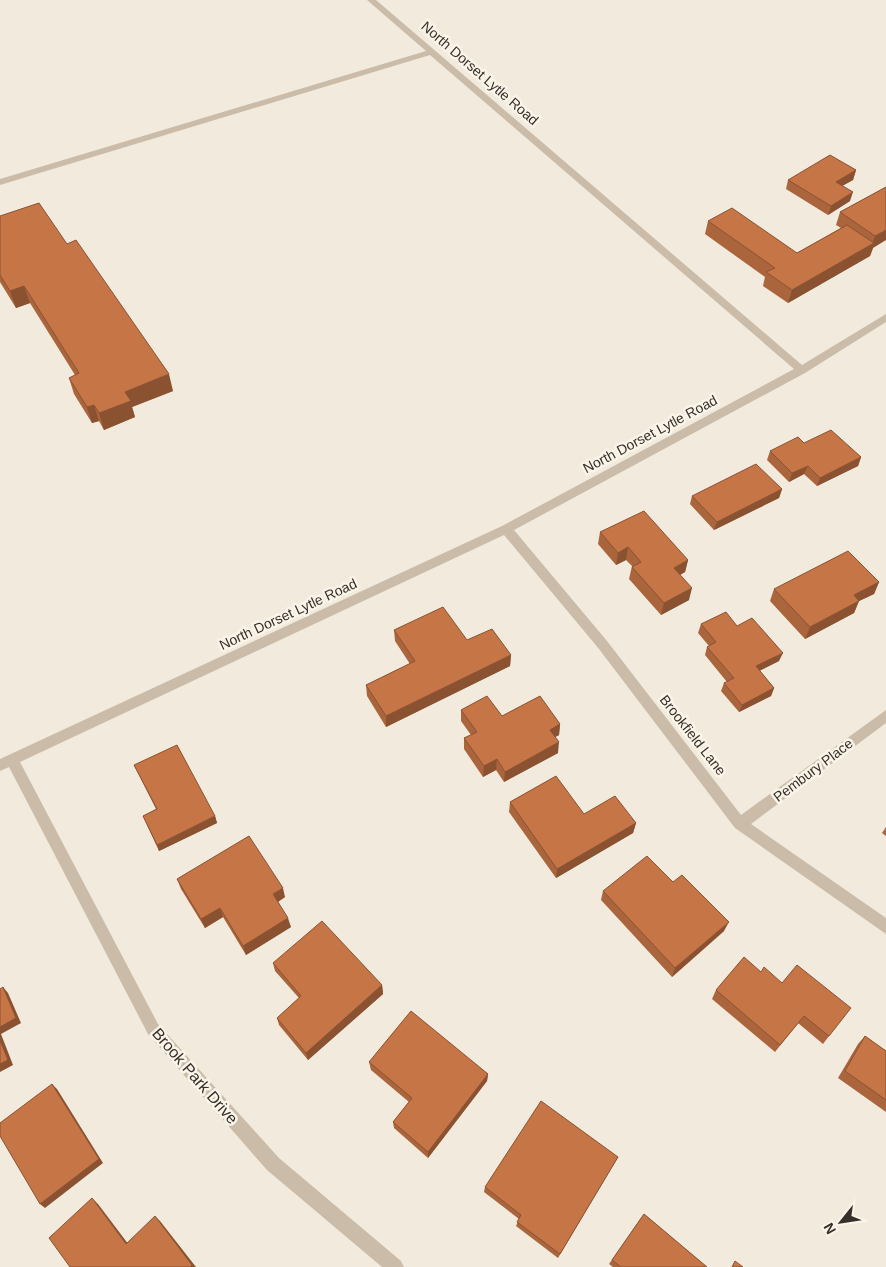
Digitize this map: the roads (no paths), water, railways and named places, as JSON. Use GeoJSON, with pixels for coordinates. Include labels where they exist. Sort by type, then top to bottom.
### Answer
{"type":"FeatureCollection","features":[{"type":"Feature","properties":{"kind":"street","name":"North Dorset Lytle Road"},"geometry":{"type":"LineString","coordinates":[[6,762],[506,529],[801,370],[371,0]]}},
{"type":"Feature","properties":{"kind":"street"},"geometry":{"type":"LineString","coordinates":[[0,182],[432,52]]}},
{"type":"Feature","properties":{"kind":"street"},"geometry":{"type":"LineString","coordinates":[[801,370],[886,317]]}},
{"type":"Feature","properties":{"kind":"street","name":"Brookfield Lane"},"geometry":{"type":"LineString","coordinates":[[506,529],[603,645],[740,824],[886,927]]}},
{"type":"Feature","properties":{"kind":"street","name":"Pembury Place"},"geometry":{"type":"LineString","coordinates":[[740,824],[886,716]]}},
{"type":"Feature","properties":{"kind":"street","name":"Brook Park Drive"},"geometry":{"type":"LineString","coordinates":[[6,762],[153,1029],[273,1164],[396,1267]]}}]}
